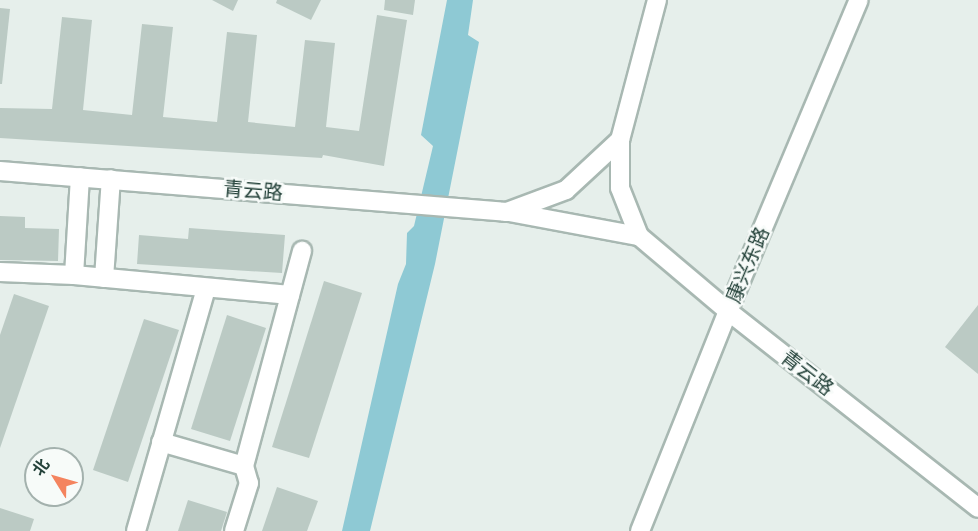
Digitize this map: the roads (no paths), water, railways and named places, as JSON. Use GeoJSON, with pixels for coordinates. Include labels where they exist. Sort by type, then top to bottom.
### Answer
{"type":"FeatureCollection","features":[{"type":"Feature","properties":{"kind":"street"},"geometry":{"type":"LineString","coordinates":[[620,140],[657,0]]}},
{"type":"Feature","properties":{"kind":"street","name":"康兴东路"},"geometry":{"type":"LineString","coordinates":[[640,531],[728,311],[859,0]]}},
{"type":"Feature","properties":{"kind":"street","name":"青云路"},"geometry":{"type":"LineString","coordinates":[[507,212],[566,190],[620,140]]}},
{"type":"Feature","properties":{"kind":"street","name":"青云路"},"geometry":{"type":"LineString","coordinates":[[620,140],[620,188],[639,236],[728,311],[978,508]]}},
{"type":"Feature","properties":{"kind":"street","name":"青云路"},"geometry":{"type":"LineString","coordinates":[[0,171],[507,212],[639,236]]}},
{"type":"Feature","properties":{"kind":"street"},"geometry":{"type":"LineString","coordinates":[[74,275],[80,177]]}},
{"type":"Feature","properties":{"kind":"street"},"geometry":{"type":"LineString","coordinates":[[104,278],[111,180]]}},
{"type":"Feature","properties":{"kind":"street"},"geometry":{"type":"LineString","coordinates":[[234,531],[249,483],[244,466],[302,251]]}},
{"type":"Feature","properties":{"kind":"street"},"geometry":{"type":"LineString","coordinates":[[0,272],[74,275],[290,295]]}},
{"type":"Feature","properties":{"kind":"street"},"geometry":{"type":"LineString","coordinates":[[135,531],[206,288]]}},
{"type":"Feature","properties":{"kind":"street"},"geometry":{"type":"LineString","coordinates":[[161,442],[244,466]]}},
{"type":"Feature","properties":{"kind":"water"},"geometry":{"type":"Polygon","coordinates":[[[447,0],[473,0],[468,35],[479,42],[435,264],[370,531],[342,531],[398,284],[406,264],[407,233],[414,226],[433,146],[421,135],[447,0]]]}}]}
